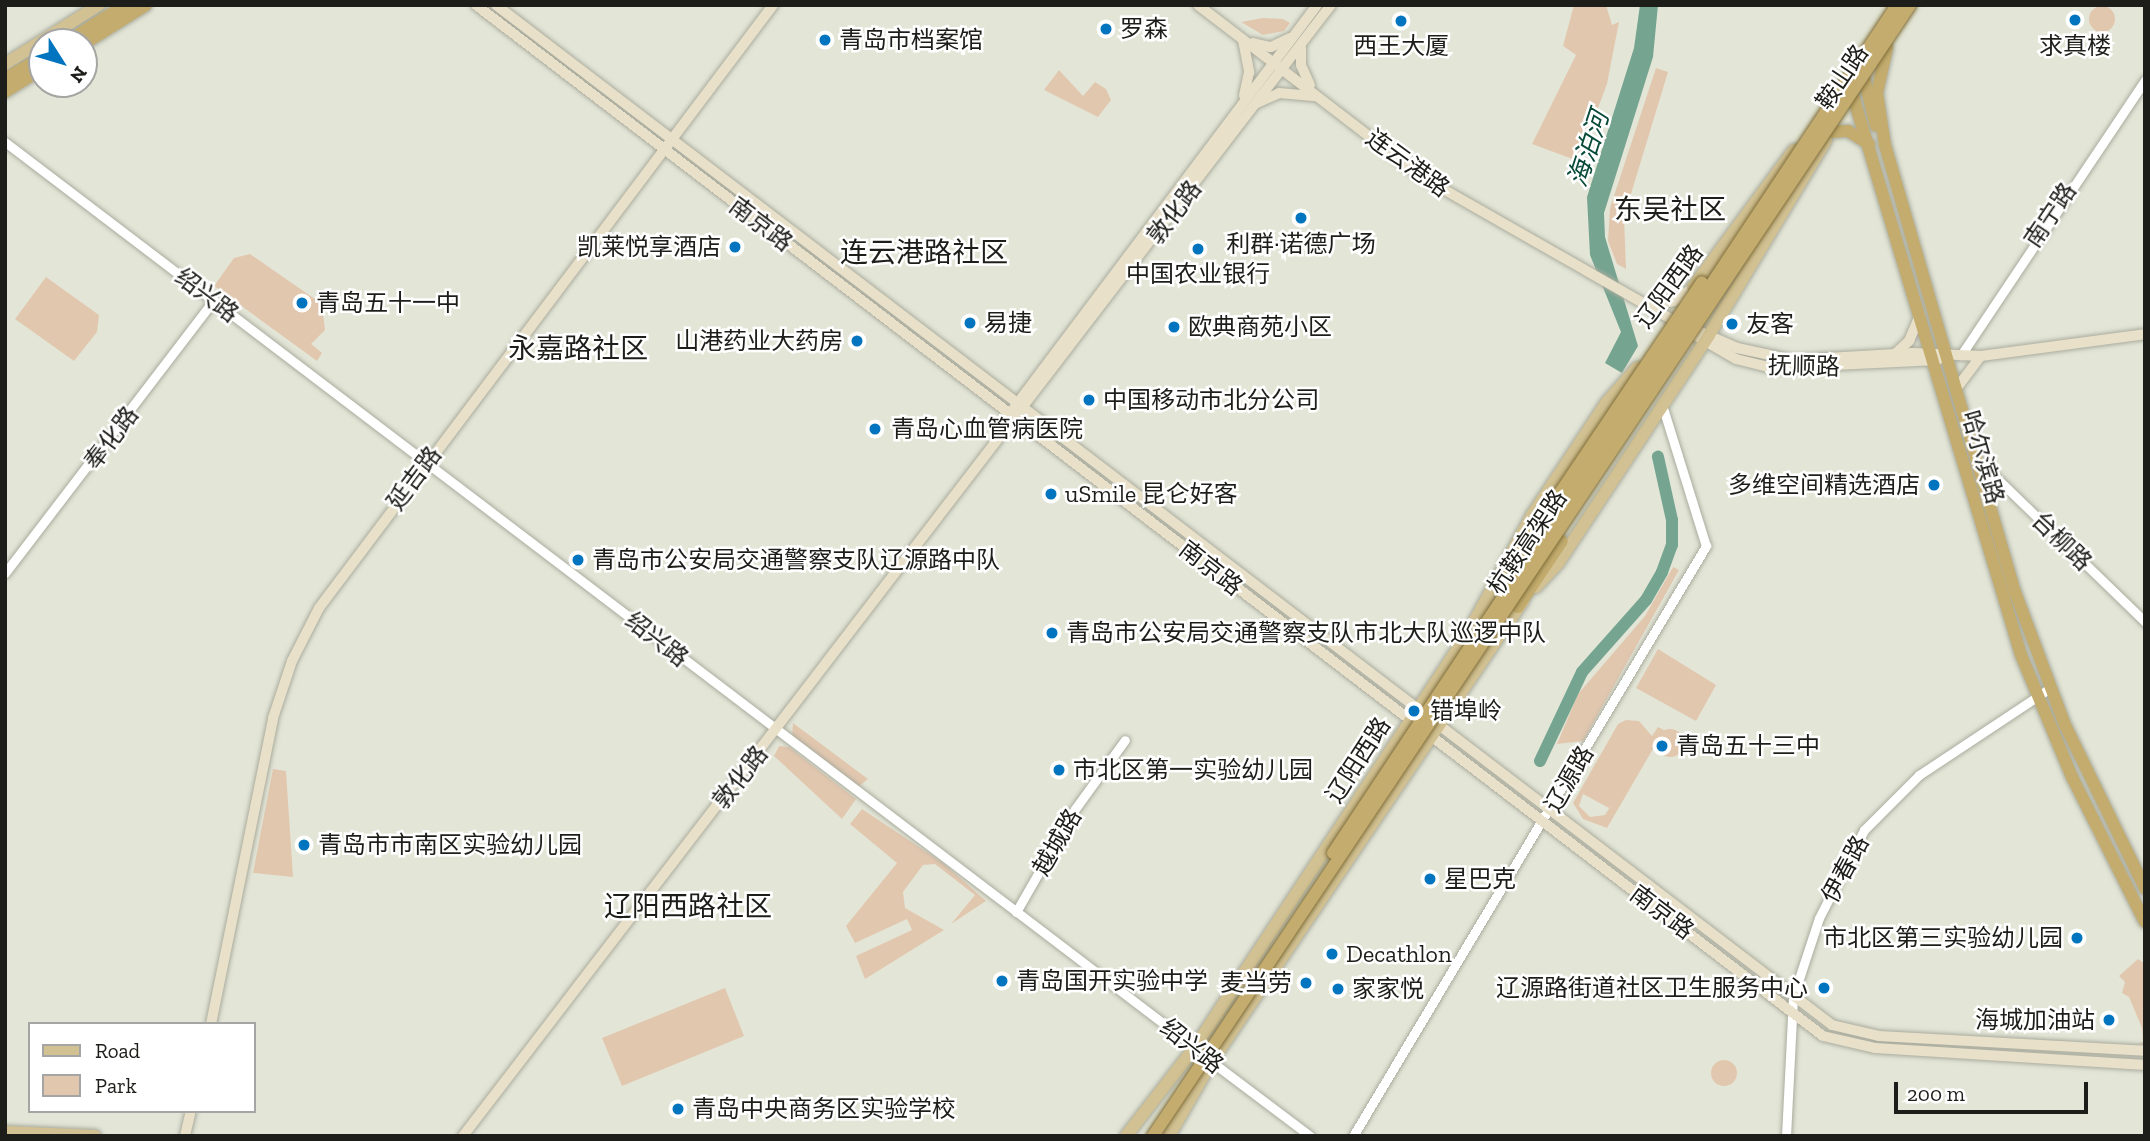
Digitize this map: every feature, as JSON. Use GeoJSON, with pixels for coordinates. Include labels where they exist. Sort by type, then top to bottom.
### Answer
{"type":"FeatureCollection","features":[{"type":"Feature","properties":{"kind":"highway"},"geometry":{"type":"LineString","coordinates":[[88,28],[125,5]]}},
{"type":"Feature","properties":{"kind":"highway"},"geometry":{"type":"LineString","coordinates":[[98,35],[146,5]]}},
{"type":"Feature","properties":{"kind":"highway","name":"杭鞍高架路"},"geometry":{"type":"LineString","coordinates":[[1153,1136],[1749,237],[1898,5]]}},
{"type":"Feature","properties":{"kind":"highway","name":"杭鞍高架路"},"geometry":{"type":"LineString","coordinates":[[1143,1136],[1749,237],[1913,5]]}},
{"type":"Feature","properties":{"kind":"highway","name":"哈尔滨路"},"geometry":{"type":"LineString","coordinates":[[1885,145],[1877,93],[1887,48]]}},
{"type":"Feature","properties":{"kind":"highway"},"geometry":{"type":"LineString","coordinates":[[5,79],[28,65]]}},
{"type":"Feature","properties":{"kind":"highway"},"geometry":{"type":"LineString","coordinates":[[1846,73],[1864,82]]}},
{"type":"Feature","properties":{"kind":"highway","name":"哈尔滨路"},"geometry":{"type":"LineString","coordinates":[[1846,73],[1870,146],[2006,610],[2038,696],[2145,922]]}},
{"type":"Feature","properties":{"kind":"highway"},"geometry":{"type":"LineString","coordinates":[[5,92],[28,78]]}},
{"type":"Feature","properties":{"kind":"highway","name":"哈尔滨路"},"geometry":{"type":"LineString","coordinates":[[1864,82],[1869,113],[1885,145],[1955,355],[1958,384],[1978,459],[2050,688],[2145,888]]}},
{"type":"Feature","properties":{"kind":"highway"},"geometry":{"type":"LineString","coordinates":[[1832,132],[1854,133],[1870,146]]}},
{"type":"Feature","properties":{"kind":"highway"},"geometry":{"type":"LineString","coordinates":[[1518,607],[1727,294],[1749,237]]}},
{"type":"Feature","properties":{"kind":"highway"},"geometry":{"type":"LineString","coordinates":[[1495,585],[1514,561],[1689,300],[1749,237]]}},
{"type":"Feature","properties":{"kind":"main road"},"geometry":{"type":"LineString","coordinates":[[5,64],[99,5]]}},
{"type":"Feature","properties":{"kind":"main road"},"geometry":{"type":"LineString","coordinates":[[98,41],[154,5]]}},
{"type":"Feature","properties":{"kind":"main road","name":"南京路"},"geometry":{"type":"LineString","coordinates":[[476,5],[668,145],[1414,714],[1550,812],[1832,1025],[1855,1033],[2145,1051]]}},
{"type":"Feature","properties":{"kind":"main road","name":"南京路"},"geometry":{"type":"LineString","coordinates":[[496,5],[668,145]]}},
{"type":"Feature","properties":{"kind":"main road","name":"延吉路"},"geometry":{"type":"LineString","coordinates":[[211,1022],[281,689],[319,608],[426,461],[774,5]]}},
{"type":"Feature","properties":{"kind":"main road","name":"连云港路"},"geometry":{"type":"LineString","coordinates":[[1198,5],[1422,177],[1632,298]]}},
{"type":"Feature","properties":{"kind":"main road","name":"敦化路"},"geometry":{"type":"LineString","coordinates":[[1300,40],[1317,5]]}},
{"type":"Feature","properties":{"kind":"main road","name":"敦化路"},"geometry":{"type":"LineString","coordinates":[[463,1136],[776,731],[1247,102],[1331,5]]}},
{"type":"Feature","properties":{"kind":"main road","name":"鞍山路"},"geometry":{"type":"LineString","coordinates":[[1786,162],[1892,5]]}},
{"type":"Feature","properties":{"kind":"main road","name":"鞍山路"},"geometry":{"type":"LineString","coordinates":[[1805,174],[1913,5]]}},
{"type":"Feature","properties":{"kind":"main road"},"geometry":{"type":"LineString","coordinates":[[1244,40],[1271,47],[1300,40],[1299,52],[1305,80],[1321,98],[1279,93],[1247,102],[1249,72],[1244,40]]}},
{"type":"Feature","properties":{"kind":"main road"},"geometry":{"type":"LineString","coordinates":[[5,98],[28,84]]}},
{"type":"Feature","properties":{"kind":"main road","name":"辽阳西路"},"geometry":{"type":"LineString","coordinates":[[1126,1136],[1195,1047],[1414,714],[1495,585],[1532,515],[1606,403],[1629,379],[1786,162]]}},
{"type":"Feature","properties":{"kind":"main road","name":"辽阳西路"},"geometry":{"type":"LineString","coordinates":[[1169,1136],[1212,1061],[1434,729],[1518,607],[1559,562],[1637,445],[1706,340],[1805,174]]}},
{"type":"Feature","properties":{"kind":"main road"},"geometry":{"type":"LineString","coordinates":[[1647,306],[1674,301],[1692,289]]}},
{"type":"Feature","properties":{"kind":"main road","name":"抚顺路"},"geometry":{"type":"LineString","coordinates":[[1632,298],[1756,365],[1794,370],[1955,355],[1981,356],[2145,334]]}},
{"type":"Feature","properties":{"kind":"main road"},"geometry":{"type":"LineString","coordinates":[[1894,355],[1909,341],[1920,315]]}},
{"type":"Feature","properties":{"kind":"main road","name":"抚顺路"},"geometry":{"type":"LineString","coordinates":[[1706,340],[1779,359],[1894,355],[1932,357]]}},
{"type":"Feature","properties":{"kind":"main road"},"geometry":{"type":"LineString","coordinates":[[1958,384],[1981,356]]}},
{"type":"Feature","properties":{"kind":"main road","name":"南京路"},"geometry":{"type":"LineString","coordinates":[[1434,729],[1543,823],[1823,1036],[1851,1045],[2145,1065]]}},
{"type":"Feature","properties":{"kind":"main road"},"geometry":{"type":"LineString","coordinates":[[185,1136],[191,1113]]}},
{"type":"Feature","properties":{"kind":"main road"},"geometry":{"type":"LineString","coordinates":[[5,1132],[95,1136]]}},
{"type":"Feature","properties":{"kind":"street","name":"南宁路"},"geometry":{"type":"LineString","coordinates":[[1955,355],[2145,80]]}},
{"type":"Feature","properties":{"kind":"street","name":"绍兴路"},"geometry":{"type":"LineString","coordinates":[[5,142],[1310,1136]]}},
{"type":"Feature","properties":{"kind":"street","name":"奉化路"},"geometry":{"type":"LineString","coordinates":[[5,573],[214,300]]}},
{"type":"Feature","properties":{"kind":"street","name":"辽源路"},"geometry":{"type":"LineString","coordinates":[[1353,1136],[1550,812],[1706,546],[1660,410]]}},
{"type":"Feature","properties":{"kind":"street","name":"台柳路"},"geometry":{"type":"LineString","coordinates":[[1978,459],[2145,622]]}},
{"type":"Feature","properties":{"kind":"street","name":"伊春路"},"geometry":{"type":"LineString","coordinates":[[1786,1136],[1790,1013],[1793,997],[1819,918],[1864,830],[1919,775],[2050,688]]}},
{"type":"Feature","properties":{"kind":"street","name":"越城路"},"geometry":{"type":"LineString","coordinates":[[1016,912],[1075,809],[1125,740]]}},
{"type":"Feature","properties":{"kind":"green space"},"geometry":{"type":"Polygon","coordinates":[[[1574,5],[1606,5],[1612,25],[1619,22],[1607,84],[1578,161],[1532,144],[1576,55],[1563,46],[1574,5]]]}},
{"type":"Feature","properties":{"kind":"green space"},"geometry":{"type":"Polygon","coordinates":[[[2102,6],[2111,10],[2115,19],[2111,28],[2102,32],[2093,28],[2089,19],[2093,10],[2102,6]]]}},
{"type":"Feature","properties":{"kind":"green space"},"geometry":{"type":"Polygon","coordinates":[[[1263,18],[1283,19],[1290,23],[1284,31],[1263,35],[1241,22],[1263,18]]]}},
{"type":"Feature","properties":{"kind":"green space"},"geometry":{"type":"Polygon","coordinates":[[[1656,68],[1668,72],[1624,217],[1626,269],[1617,264],[1608,241],[1610,208],[1656,68]]]}},
{"type":"Feature","properties":{"kind":"green space"},"geometry":{"type":"Polygon","coordinates":[[[1059,70],[1083,96],[1095,82],[1106,89],[1111,100],[1098,117],[1044,90],[1059,70]]]}},
{"type":"Feature","properties":{"kind":"green space"},"geometry":{"type":"Polygon","coordinates":[[[250,254],[322,304],[325,330],[311,344],[322,353],[317,361],[214,286],[234,258],[250,254]]]}},
{"type":"Feature","properties":{"kind":"green space"},"geometry":{"type":"Polygon","coordinates":[[[46,277],[99,315],[97,332],[74,361],[15,319],[46,277]]]}},
{"type":"Feature","properties":{"kind":"green space"},"geometry":{"type":"Polygon","coordinates":[[[1673,567],[1679,570],[1583,741],[1557,744],[1578,694],[1645,616],[1673,567]]]}},
{"type":"Feature","properties":{"kind":"green space"},"geometry":{"type":"Polygon","coordinates":[[[1658,649],[1716,685],[1696,721],[1636,688],[1658,649]]]}},
{"type":"Feature","properties":{"kind":"green space"},"geometry":{"type":"Polygon","coordinates":[[[1626,720],[1639,721],[1652,736],[1658,727],[1664,730],[1607,828],[1583,819],[1573,803],[1618,724],[1626,720]],[[1583,794],[1579,806],[1590,817],[1605,815],[1612,804],[1609,808],[1583,794]]]}},
{"type":"Feature","properties":{"kind":"green space"},"geometry":{"type":"Polygon","coordinates":[[[793,723],[868,779],[858,787],[792,739],[793,723]]]}},
{"type":"Feature","properties":{"kind":"green space"},"geometry":{"type":"Polygon","coordinates":[[[1670,729],[1680,733],[1684,743],[1680,753],[1670,757],[1660,753],[1656,743],[1660,733],[1670,729]]]}},
{"type":"Feature","properties":{"kind":"green space"},"geometry":{"type":"Polygon","coordinates":[[[779,746],[789,747],[856,799],[842,819],[774,756],[779,746]]]}},
{"type":"Feature","properties":{"kind":"green space"},"geometry":{"type":"Polygon","coordinates":[[[273,769],[286,771],[293,877],[253,873],[273,769]]]}},
{"type":"Feature","properties":{"kind":"green space"},"geometry":{"type":"Polygon","coordinates":[[[862,809],[943,863],[986,901],[951,924],[975,895],[935,864],[923,865],[903,892],[905,908],[944,930],[865,979],[856,956],[912,930],[907,919],[855,943],[846,926],[897,863],[850,824],[862,809]]]}},
{"type":"Feature","properties":{"kind":"green space"},"geometry":{"type":"Polygon","coordinates":[[[2138,959],[2145,964],[2145,1044],[2137,1044],[2143,1042],[2142,1028],[2129,997],[2122,993],[2125,982],[2119,976],[2138,959]]]}},
{"type":"Feature","properties":{"kind":"green space"},"geometry":{"type":"Polygon","coordinates":[[[725,988],[744,1036],[622,1086],[602,1038],[725,988]]]}},
{"type":"Feature","properties":{"kind":"green space"},"geometry":{"type":"Polygon","coordinates":[[[1724,1060],[1734,1063],[1737,1073],[1734,1083],[1724,1086],[1714,1083],[1711,1073],[1714,1063],[1724,1060]]]}},
{"type":"Feature","properties":{"kind":"shaded area","name":"海泊河"},"geometry":{"type":"Polygon","coordinates":[[[1640,5],[1658,5],[1653,57],[1604,213],[1605,237],[1638,346],[1622,373],[1605,363],[1621,332],[1590,255],[1587,197],[1634,48],[1640,5]]]}},
{"type":"Feature","properties":{"kind":"waterway","name":"海泊河"},"geometry":{"type":"LineString","coordinates":[[1540,761],[1582,672],[1646,600],[1662,572],[1672,545],[1672,520],[1658,457]]}},
{"type":"Feature","properties":{"kind":"place","name":"求真楼"},"geometry":{"type":"Point","coordinates":[2075,20]}},
{"type":"Feature","properties":{"kind":"place","name":"西王大厦"},"geometry":{"type":"Point","coordinates":[1401,21]}},
{"type":"Feature","properties":{"kind":"place","name":"罗森"},"geometry":{"type":"Point","coordinates":[1106,29]}},
{"type":"Feature","properties":{"kind":"place","name":"青岛市档案馆"},"geometry":{"type":"Point","coordinates":[825,40]}},
{"type":"Feature","properties":{"kind":"place","name":"利群·诺德广场"},"geometry":{"type":"Point","coordinates":[1301,218]}},
{"type":"Feature","properties":{"kind":"place","name":"凯莱悦享酒店"},"geometry":{"type":"Point","coordinates":[735,247]}},
{"type":"Feature","properties":{"kind":"place","name":"中国农业银行"},"geometry":{"type":"Point","coordinates":[1198,249]}},
{"type":"Feature","properties":{"kind":"place","name":"青岛五十一中"},"geometry":{"type":"Point","coordinates":[302,303]}},
{"type":"Feature","properties":{"kind":"place","name":"易捷"},"geometry":{"type":"Point","coordinates":[970,323]}},
{"type":"Feature","properties":{"kind":"place","name":"友客"},"geometry":{"type":"Point","coordinates":[1732,324]}},
{"type":"Feature","properties":{"kind":"place","name":"欧典商苑小区"},"geometry":{"type":"Point","coordinates":[1174,327]}},
{"type":"Feature","properties":{"kind":"place","name":"山港药业大药房"},"geometry":{"type":"Point","coordinates":[857,341]}},
{"type":"Feature","properties":{"kind":"place","name":"中国移动市北分公司"},"geometry":{"type":"Point","coordinates":[1089,400]}},
{"type":"Feature","properties":{"kind":"place","name":"青岛心血管病医院"},"geometry":{"type":"Point","coordinates":[875,429]}},
{"type":"Feature","properties":{"kind":"place","name":"多维空间精选酒店"},"geometry":{"type":"Point","coordinates":[1934,485]}},
{"type":"Feature","properties":{"kind":"place","name":"uSmile 昆仑好客"},"geometry":{"type":"Point","coordinates":[1051,494]}},
{"type":"Feature","properties":{"kind":"place","name":"青岛市公安局交通警察支队辽源路中队"},"geometry":{"type":"Point","coordinates":[578,560]}},
{"type":"Feature","properties":{"kind":"place","name":"青岛市公安局交通警察支队市北大队巡逻中队"},"geometry":{"type":"Point","coordinates":[1052,633]}},
{"type":"Feature","properties":{"kind":"place","name":"错埠岭"},"geometry":{"type":"Point","coordinates":[1414,711]}},
{"type":"Feature","properties":{"kind":"place","name":"青岛五十三中"},"geometry":{"type":"Point","coordinates":[1662,746]}},
{"type":"Feature","properties":{"kind":"place","name":"市北区第一实验幼儿园"},"geometry":{"type":"Point","coordinates":[1059,770]}},
{"type":"Feature","properties":{"kind":"place","name":"青岛市市南区实验幼儿园"},"geometry":{"type":"Point","coordinates":[304,845]}},
{"type":"Feature","properties":{"kind":"place","name":"星巴克"},"geometry":{"type":"Point","coordinates":[1430,879]}},
{"type":"Feature","properties":{"kind":"place","name":"市北区第三实验幼儿园"},"geometry":{"type":"Point","coordinates":[2077,938]}},
{"type":"Feature","properties":{"kind":"place","name":"Decathlon"},"geometry":{"type":"Point","coordinates":[1332,954]}},
{"type":"Feature","properties":{"kind":"place","name":"青岛国开实验中学"},"geometry":{"type":"Point","coordinates":[1002,981]}},
{"type":"Feature","properties":{"kind":"place","name":"麦当劳"},"geometry":{"type":"Point","coordinates":[1306,983]}},
{"type":"Feature","properties":{"kind":"place","name":"辽源路街道社区卫生服务中心"},"geometry":{"type":"Point","coordinates":[1824,988]}},
{"type":"Feature","properties":{"kind":"place","name":"家家悦"},"geometry":{"type":"Point","coordinates":[1338,989]}},
{"type":"Feature","properties":{"kind":"place","name":"海城加油站"},"geometry":{"type":"Point","coordinates":[2109,1020]}},
{"type":"Feature","properties":{"kind":"place","name":"青岛中央商务区实验学校"},"geometry":{"type":"Point","coordinates":[678,1109]}},
{"type":"Feature","properties":{"kind":"district","name":"东吴社区"},"geometry":{"type":"Point","coordinates":[1670,210]}},
{"type":"Feature","properties":{"kind":"district","name":"连云港路社区"},"geometry":{"type":"Point","coordinates":[924,253]}},
{"type":"Feature","properties":{"kind":"district","name":"永嘉路社区"},"geometry":{"type":"Point","coordinates":[578,349]}},
{"type":"Feature","properties":{"kind":"district","name":"辽阳西路社区"},"geometry":{"type":"Point","coordinates":[688,907]}}]}
